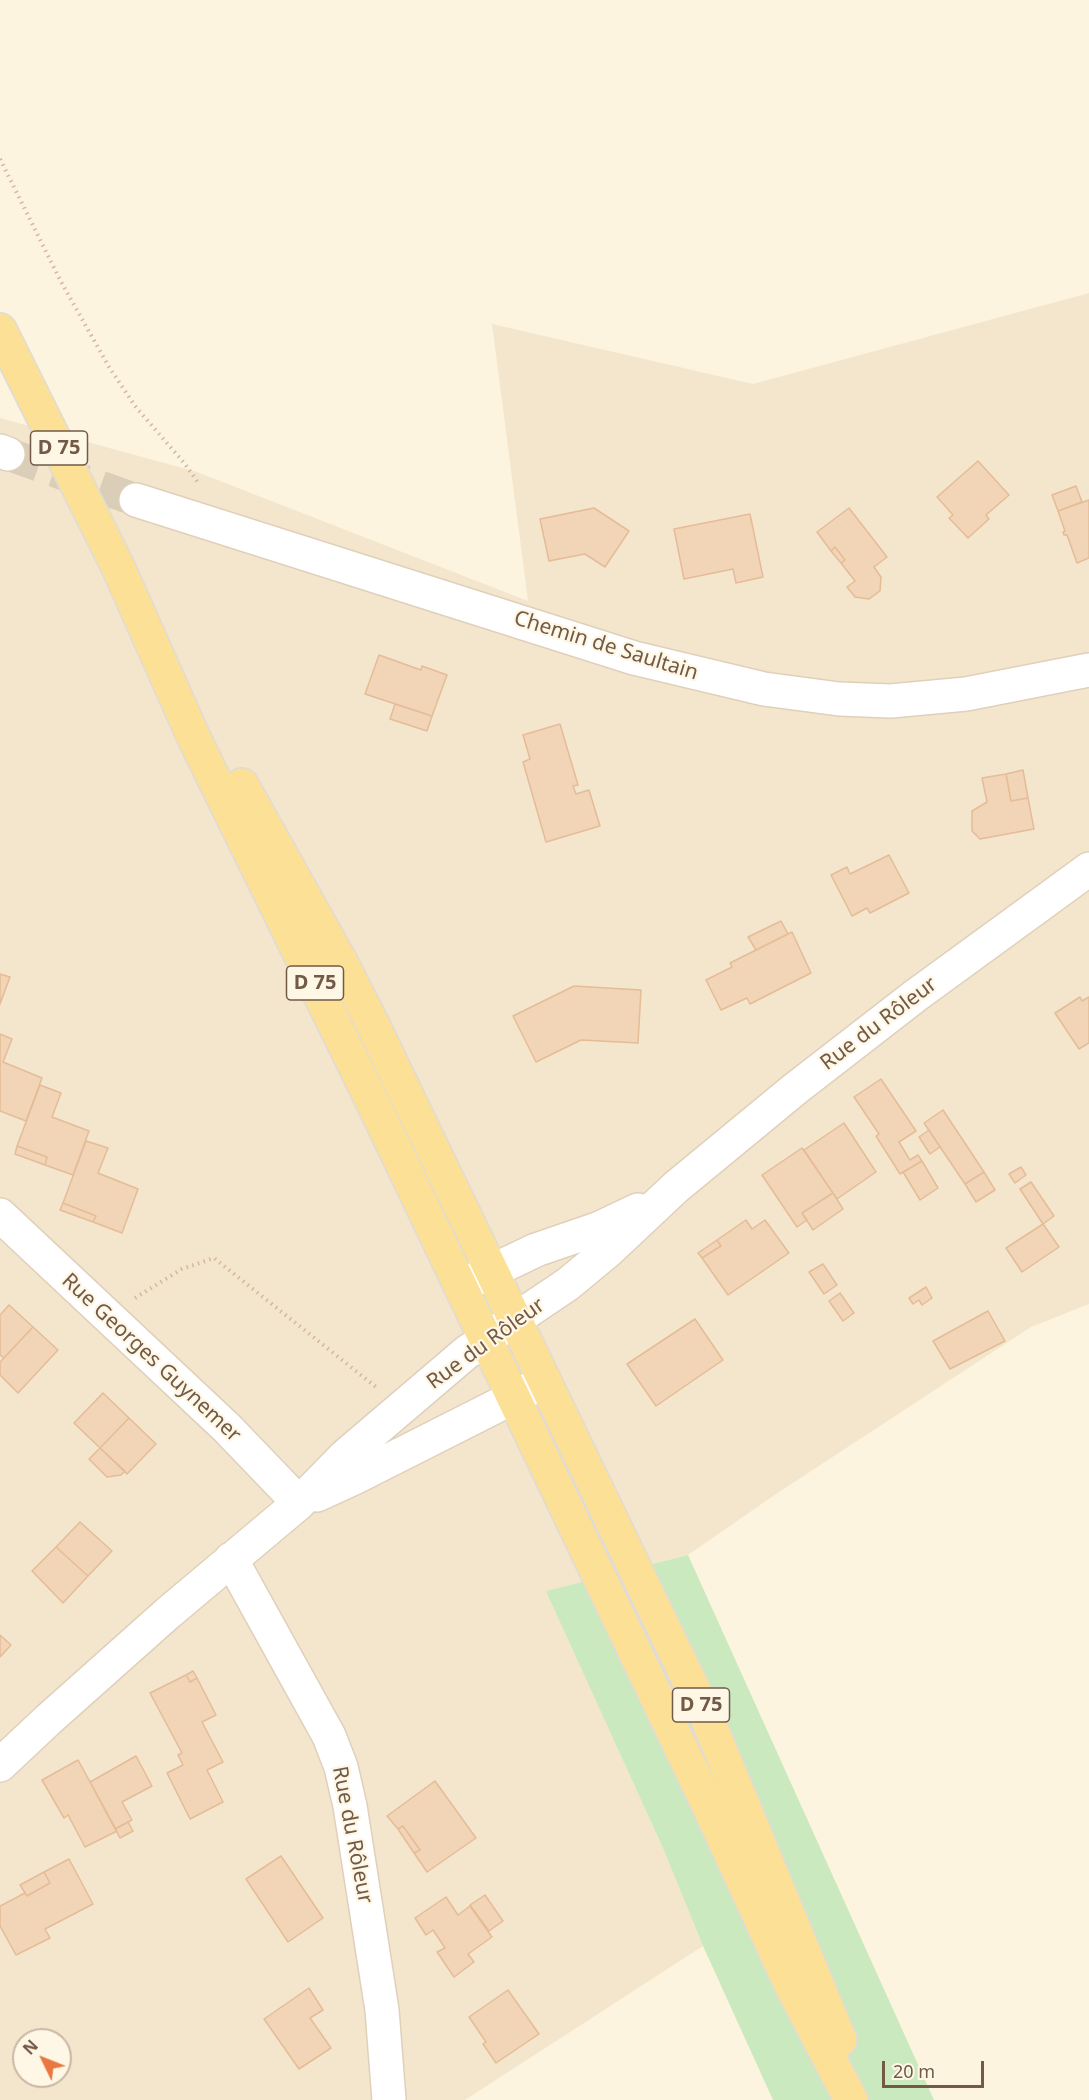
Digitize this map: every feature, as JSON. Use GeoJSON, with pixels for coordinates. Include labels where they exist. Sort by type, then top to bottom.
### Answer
{"type":"FeatureCollection","features":[{"type":"Feature","properties":{"kind":"main road","name":"D 75"},"geometry":{"type":"LineString","coordinates":[[0,330],[118,567],[194,738],[367,1090],[514,1397],[791,1985],[851,2100]]}},
{"type":"Feature","properties":{"kind":"main road","name":"D 75"},"geometry":{"type":"LineString","coordinates":[[118,567],[357,991],[707,1718],[864,2100]]}},
{"type":"Feature","properties":{"kind":"street","name":"Chemin de Saultain"},"geometry":{"type":"LineString","coordinates":[[136,500],[634,658],[764,689],[839,699],[891,701],[966,694],[1089,670]]}},
{"type":"Feature","properties":{"kind":"street","name":"Rue du Rôleur"},"geometry":{"type":"LineString","coordinates":[[0,1765],[231,1559],[299,1503],[345,1456],[462,1357],[590,1267],[675,1187],[856,1041],[1089,869]]}},
{"type":"Feature","properties":{"kind":"street","name":"Rue du Rôleur"},"geometry":{"type":"LineString","coordinates":[[460,1286],[547,1246],[600,1228],[634,1212],[675,1187]]}},
{"type":"Feature","properties":{"kind":"street","name":"Rue Georges Guynemer"},"geometry":{"type":"LineString","coordinates":[[0,1215],[227,1428],[299,1503]]}},
{"type":"Feature","properties":{"kind":"street","name":"Rue du Rôleur"},"geometry":{"type":"LineString","coordinates":[[299,1503],[354,1478],[545,1381]]}},
{"type":"Feature","properties":{"kind":"street","name":"Rue du Rôleur"},"geometry":{"type":"LineString","coordinates":[[231,1559],[329,1737],[341,1767],[350,1806],[382,2010],[389,2100]]}},
{"type":"Feature","properties":{"kind":"path"},"geometry":{"type":"LineString","coordinates":[[0,159],[60,280],[109,367],[135,406],[201,486]]}},
{"type":"Feature","properties":{"kind":"path"},"geometry":{"type":"LineString","coordinates":[[106,1315],[182,1269],[214,1258],[402,1408]]}},
{"type":"Feature","properties":{"kind":"shaded area"},"geometry":{"type":"Polygon","coordinates":[[[1089,293],[1089,1304],[1031,1327],[776,1494],[688,1555],[547,1591],[662,1846],[703,1946],[465,2100],[0,2100],[0,418],[197,472],[528,601],[492,324],[753,384],[1089,293]]]}},
{"type":"Feature","properties":{"kind":"green space"},"geometry":{"type":"Polygon","coordinates":[[[688,1555],[934,2100],[773,2100],[703,1946],[662,1846],[546,1591],[688,1555]]]}},
{"type":"Feature","properties":{"kind":"building"},"geometry":{"type":"Polygon","coordinates":[[[978,461],[1009,495],[986,515],[989,519],[968,538],[949,518],[953,515],[937,497],[978,461]]]}},
{"type":"Feature","properties":{"kind":"building"},"geometry":{"type":"Polygon","coordinates":[[[1076,486],[1082,502],[1058,511],[1052,495],[1076,486]]]}},
{"type":"Feature","properties":{"kind":"building"},"geometry":{"type":"Polygon","coordinates":[[[1089,500],[1089,558],[1077,563],[1067,535],[1064,535],[1065,531],[1058,511],[1089,500]]]}},
{"type":"Feature","properties":{"kind":"building"},"geometry":{"type":"Polygon","coordinates":[[[594,508],[629,531],[605,567],[585,554],[549,561],[540,519],[594,508]]]}},
{"type":"Feature","properties":{"kind":"building"},"geometry":{"type":"Polygon","coordinates":[[[849,508],[887,557],[874,567],[881,577],[880,591],[869,599],[855,597],[847,587],[855,581],[841,563],[845,560],[835,547],[831,551],[817,532],[849,508]]]}},
{"type":"Feature","properties":{"kind":"building"},"geometry":{"type":"Polygon","coordinates":[[[750,514],[763,577],[736,583],[733,569],[684,579],[674,529],[750,514]]]}},
{"type":"Feature","properties":{"kind":"building"},"geometry":{"type":"Polygon","coordinates":[[[835,547],[845,560],[841,563],[831,551],[835,547]]]}},
{"type":"Feature","properties":{"kind":"building"},"geometry":{"type":"Polygon","coordinates":[[[379,655],[421,670],[422,666],[447,675],[432,716],[365,694],[379,655]]]}},
{"type":"Feature","properties":{"kind":"building"},"geometry":{"type":"Polygon","coordinates":[[[395,704],[432,716],[427,731],[390,719],[395,704]]]}},
{"type":"Feature","properties":{"kind":"building"},"geometry":{"type":"Polygon","coordinates":[[[560,724],[578,785],[573,786],[576,794],[589,790],[600,826],[546,842],[523,762],[530,759],[523,735],[560,724]]]}},
{"type":"Feature","properties":{"kind":"building"},"geometry":{"type":"Polygon","coordinates":[[[1023,770],[1028,798],[1011,801],[1006,774],[1023,770]]]}},
{"type":"Feature","properties":{"kind":"building"},"geometry":{"type":"Polygon","coordinates":[[[1006,774],[1011,801],[1028,798],[1034,829],[980,839],[972,831],[972,811],[987,802],[982,778],[1006,774]]]}},
{"type":"Feature","properties":{"kind":"building"},"geometry":{"type":"Polygon","coordinates":[[[889,855],[909,893],[870,913],[867,908],[852,916],[831,875],[847,867],[850,874],[889,855]]]}},
{"type":"Feature","properties":{"kind":"building"},"geometry":{"type":"Polygon","coordinates":[[[781,921],[788,934],[756,950],[748,937],[781,921]]]}},
{"type":"Feature","properties":{"kind":"building"},"geometry":{"type":"Polygon","coordinates":[[[792,932],[811,973],[750,1004],[747,998],[721,1010],[706,980],[732,967],[730,963],[792,932]]]}},
{"type":"Feature","properties":{"kind":"building"},"geometry":{"type":"Polygon","coordinates":[[[0,974],[10,977],[0,1004],[0,974]]]}},
{"type":"Feature","properties":{"kind":"building"},"geometry":{"type":"Polygon","coordinates":[[[574,986],[641,990],[638,1043],[581,1040],[536,1062],[513,1016],[574,986]]]}},
{"type":"Feature","properties":{"kind":"building"},"geometry":{"type":"Polygon","coordinates":[[[1080,997],[1082,1001],[1089,997],[1089,1043],[1079,1049],[1055,1013],[1080,997]]]}},
{"type":"Feature","properties":{"kind":"building"},"geometry":{"type":"Polygon","coordinates":[[[0,1034],[12,1039],[3,1062],[42,1078],[26,1121],[0,1111],[0,1034]]]}},
{"type":"Feature","properties":{"kind":"building"},"geometry":{"type":"Polygon","coordinates":[[[881,1079],[916,1131],[899,1142],[910,1160],[918,1155],[922,1161],[900,1174],[876,1136],[879,1134],[854,1097],[881,1079]]]}},
{"type":"Feature","properties":{"kind":"building"},"geometry":{"type":"Polygon","coordinates":[[[40,1085],[61,1093],[52,1117],[89,1131],[73,1175],[45,1165],[47,1157],[17,1146],[40,1085]]]}},
{"type":"Feature","properties":{"kind":"building"},"geometry":{"type":"Polygon","coordinates":[[[943,1110],[984,1172],[965,1184],[924,1123],[943,1110]]]}},
{"type":"Feature","properties":{"kind":"building"},"geometry":{"type":"Polygon","coordinates":[[[844,1123],[876,1172],[837,1199],[804,1150],[844,1123]]]}},
{"type":"Feature","properties":{"kind":"building"},"geometry":{"type":"Polygon","coordinates":[[[929,1130],[940,1147],[930,1154],[919,1137],[929,1130]]]}},
{"type":"Feature","properties":{"kind":"building"},"geometry":{"type":"Polygon","coordinates":[[[86,1141],[108,1148],[98,1173],[138,1189],[122,1233],[93,1222],[96,1216],[63,1203],[86,1141]]]}},
{"type":"Feature","properties":{"kind":"building"},"geometry":{"type":"Polygon","coordinates":[[[17,1146],[47,1157],[45,1165],[15,1154],[17,1146]]]}},
{"type":"Feature","properties":{"kind":"building"},"geometry":{"type":"Polygon","coordinates":[[[802,1148],[833,1193],[802,1213],[807,1220],[797,1227],[762,1175],[802,1148]]]}},
{"type":"Feature","properties":{"kind":"building"},"geometry":{"type":"Polygon","coordinates":[[[922,1161],[938,1188],[920,1200],[903,1172],[922,1161]]]}},
{"type":"Feature","properties":{"kind":"building"},"geometry":{"type":"Polygon","coordinates":[[[1021,1167],[1026,1175],[1015,1183],[1009,1174],[1021,1167]]]}},
{"type":"Feature","properties":{"kind":"building"},"geometry":{"type":"Polygon","coordinates":[[[984,1172],[995,1190],[976,1202],[965,1184],[984,1172]]]}},
{"type":"Feature","properties":{"kind":"building"},"geometry":{"type":"Polygon","coordinates":[[[1031,1182],[1054,1216],[1043,1224],[1020,1189],[1031,1182]]]}},
{"type":"Feature","properties":{"kind":"building"},"geometry":{"type":"Polygon","coordinates":[[[833,1193],[843,1209],[813,1230],[802,1213],[833,1193]]]}},
{"type":"Feature","properties":{"kind":"building"},"geometry":{"type":"Polygon","coordinates":[[[63,1203],[96,1216],[93,1222],[60,1210],[63,1203]]]}},
{"type":"Feature","properties":{"kind":"building"},"geometry":{"type":"Polygon","coordinates":[[[746,1220],[752,1229],[765,1220],[789,1253],[728,1295],[702,1258],[721,1246],[717,1240],[746,1220]]]}},
{"type":"Feature","properties":{"kind":"building"},"geometry":{"type":"Polygon","coordinates":[[[1043,1224],[1059,1247],[1022,1272],[1006,1248],[1043,1224]]]}},
{"type":"Feature","properties":{"kind":"building"},"geometry":{"type":"Polygon","coordinates":[[[717,1240],[721,1246],[702,1258],[698,1253],[717,1240]]]}},
{"type":"Feature","properties":{"kind":"building"},"geometry":{"type":"Polygon","coordinates":[[[823,1264],[837,1285],[824,1294],[809,1272],[823,1264]]]}},
{"type":"Feature","properties":{"kind":"building"},"geometry":{"type":"Polygon","coordinates":[[[926,1287],[932,1298],[922,1305],[919,1300],[913,1304],[909,1298],[926,1287]]]}},
{"type":"Feature","properties":{"kind":"building"},"geometry":{"type":"Polygon","coordinates":[[[840,1293],[854,1313],[843,1321],[829,1301],[840,1293]]]}},
{"type":"Feature","properties":{"kind":"building"},"geometry":{"type":"Polygon","coordinates":[[[9,1305],[33,1327],[4,1358],[0,1355],[0,1315],[9,1305]]]}},
{"type":"Feature","properties":{"kind":"building"},"geometry":{"type":"Polygon","coordinates":[[[988,1311],[1005,1341],[950,1369],[933,1341],[988,1311]]]}},
{"type":"Feature","properties":{"kind":"building"},"geometry":{"type":"Polygon","coordinates":[[[695,1319],[723,1360],[656,1406],[627,1364],[695,1319]]]}},
{"type":"Feature","properties":{"kind":"building"},"geometry":{"type":"Polygon","coordinates":[[[33,1327],[58,1350],[18,1393],[0,1375],[0,1362],[33,1327]]]}},
{"type":"Feature","properties":{"kind":"building"},"geometry":{"type":"Polygon","coordinates":[[[103,1393],[129,1418],[100,1448],[74,1423],[103,1393]]]}},
{"type":"Feature","properties":{"kind":"building"},"geometry":{"type":"Polygon","coordinates":[[[129,1418],[156,1444],[127,1474],[100,1448],[129,1418]]]}},
{"type":"Feature","properties":{"kind":"building"},"geometry":{"type":"Polygon","coordinates":[[[100,1448],[125,1471],[121,1475],[107,1477],[89,1459],[100,1448]]]}},
{"type":"Feature","properties":{"kind":"building"},"geometry":{"type":"Polygon","coordinates":[[[80,1522],[112,1551],[88,1576],[56,1547],[80,1522]]]}},
{"type":"Feature","properties":{"kind":"building"},"geometry":{"type":"Polygon","coordinates":[[[56,1547],[88,1576],[63,1603],[32,1571],[56,1547]]]}},
{"type":"Feature","properties":{"kind":"building"},"geometry":{"type":"Polygon","coordinates":[[[0,1635],[11,1645],[0,1657],[0,1635]]]}},
{"type":"Feature","properties":{"kind":"building"},"geometry":{"type":"Polygon","coordinates":[[[193,1671],[197,1678],[190,1682],[186,1675],[193,1671]]]}},
{"type":"Feature","properties":{"kind":"building"},"geometry":{"type":"Polygon","coordinates":[[[186,1675],[190,1682],[197,1678],[216,1715],[202,1722],[223,1762],[207,1770],[223,1802],[190,1819],[167,1773],[183,1765],[178,1755],[182,1753],[150,1693],[186,1675]]]}},
{"type":"Feature","properties":{"kind":"building"},"geometry":{"type":"Polygon","coordinates":[[[136,1756],[152,1786],[122,1802],[132,1820],[115,1829],[90,1782],[136,1756]]]}},
{"type":"Feature","properties":{"kind":"building"},"geometry":{"type":"Polygon","coordinates":[[[78,1760],[117,1831],[85,1847],[68,1815],[64,1818],[42,1780],[78,1760]]]}},
{"type":"Feature","properties":{"kind":"building"},"geometry":{"type":"Polygon","coordinates":[[[435,1781],[476,1838],[427,1872],[414,1853],[420,1850],[403,1826],[398,1829],[387,1816],[435,1781]]]}},
{"type":"Feature","properties":{"kind":"building"},"geometry":{"type":"Polygon","coordinates":[[[128,1822],[133,1831],[120,1838],[115,1829],[128,1822]]]}},
{"type":"Feature","properties":{"kind":"building"},"geometry":{"type":"Polygon","coordinates":[[[403,1826],[420,1850],[414,1853],[398,1829],[403,1826]]]}},
{"type":"Feature","properties":{"kind":"building"},"geometry":{"type":"Polygon","coordinates":[[[281,1856],[323,1918],[288,1942],[246,1879],[281,1856]]]}},
{"type":"Feature","properties":{"kind":"building"},"geometry":{"type":"Polygon","coordinates":[[[69,1859],[93,1904],[45,1929],[50,1938],[16,1955],[0,1926],[0,1906],[25,1893],[27,1896],[50,1883],[44,1872],[69,1859]]]}},
{"type":"Feature","properties":{"kind":"building"},"geometry":{"type":"Polygon","coordinates":[[[44,1872],[50,1883],[27,1896],[20,1885],[44,1872]]]}},
{"type":"Feature","properties":{"kind":"building"},"geometry":{"type":"Polygon","coordinates":[[[485,1895],[503,1921],[489,1931],[470,1905],[485,1895]]]}},
{"type":"Feature","properties":{"kind":"building"},"geometry":{"type":"Polygon","coordinates":[[[446,1897],[458,1915],[470,1906],[492,1937],[468,1954],[474,1962],[454,1977],[437,1952],[445,1948],[433,1930],[426,1935],[415,1918],[446,1897]]]}},
{"type":"Feature","properties":{"kind":"building"},"geometry":{"type":"Polygon","coordinates":[[[309,1988],[323,2010],[310,2018],[331,2048],[299,2069],[264,2019],[309,1988]]]}},
{"type":"Feature","properties":{"kind":"building"},"geometry":{"type":"Polygon","coordinates":[[[508,1990],[539,2034],[496,2063],[483,2044],[486,2042],[469,2017],[508,1990]]]}},
{"type":"Feature","properties":{"kind":"tunnel"},"geometry":{"type":"LineString","coordinates":[[8,454],[136,500]]}}]}
